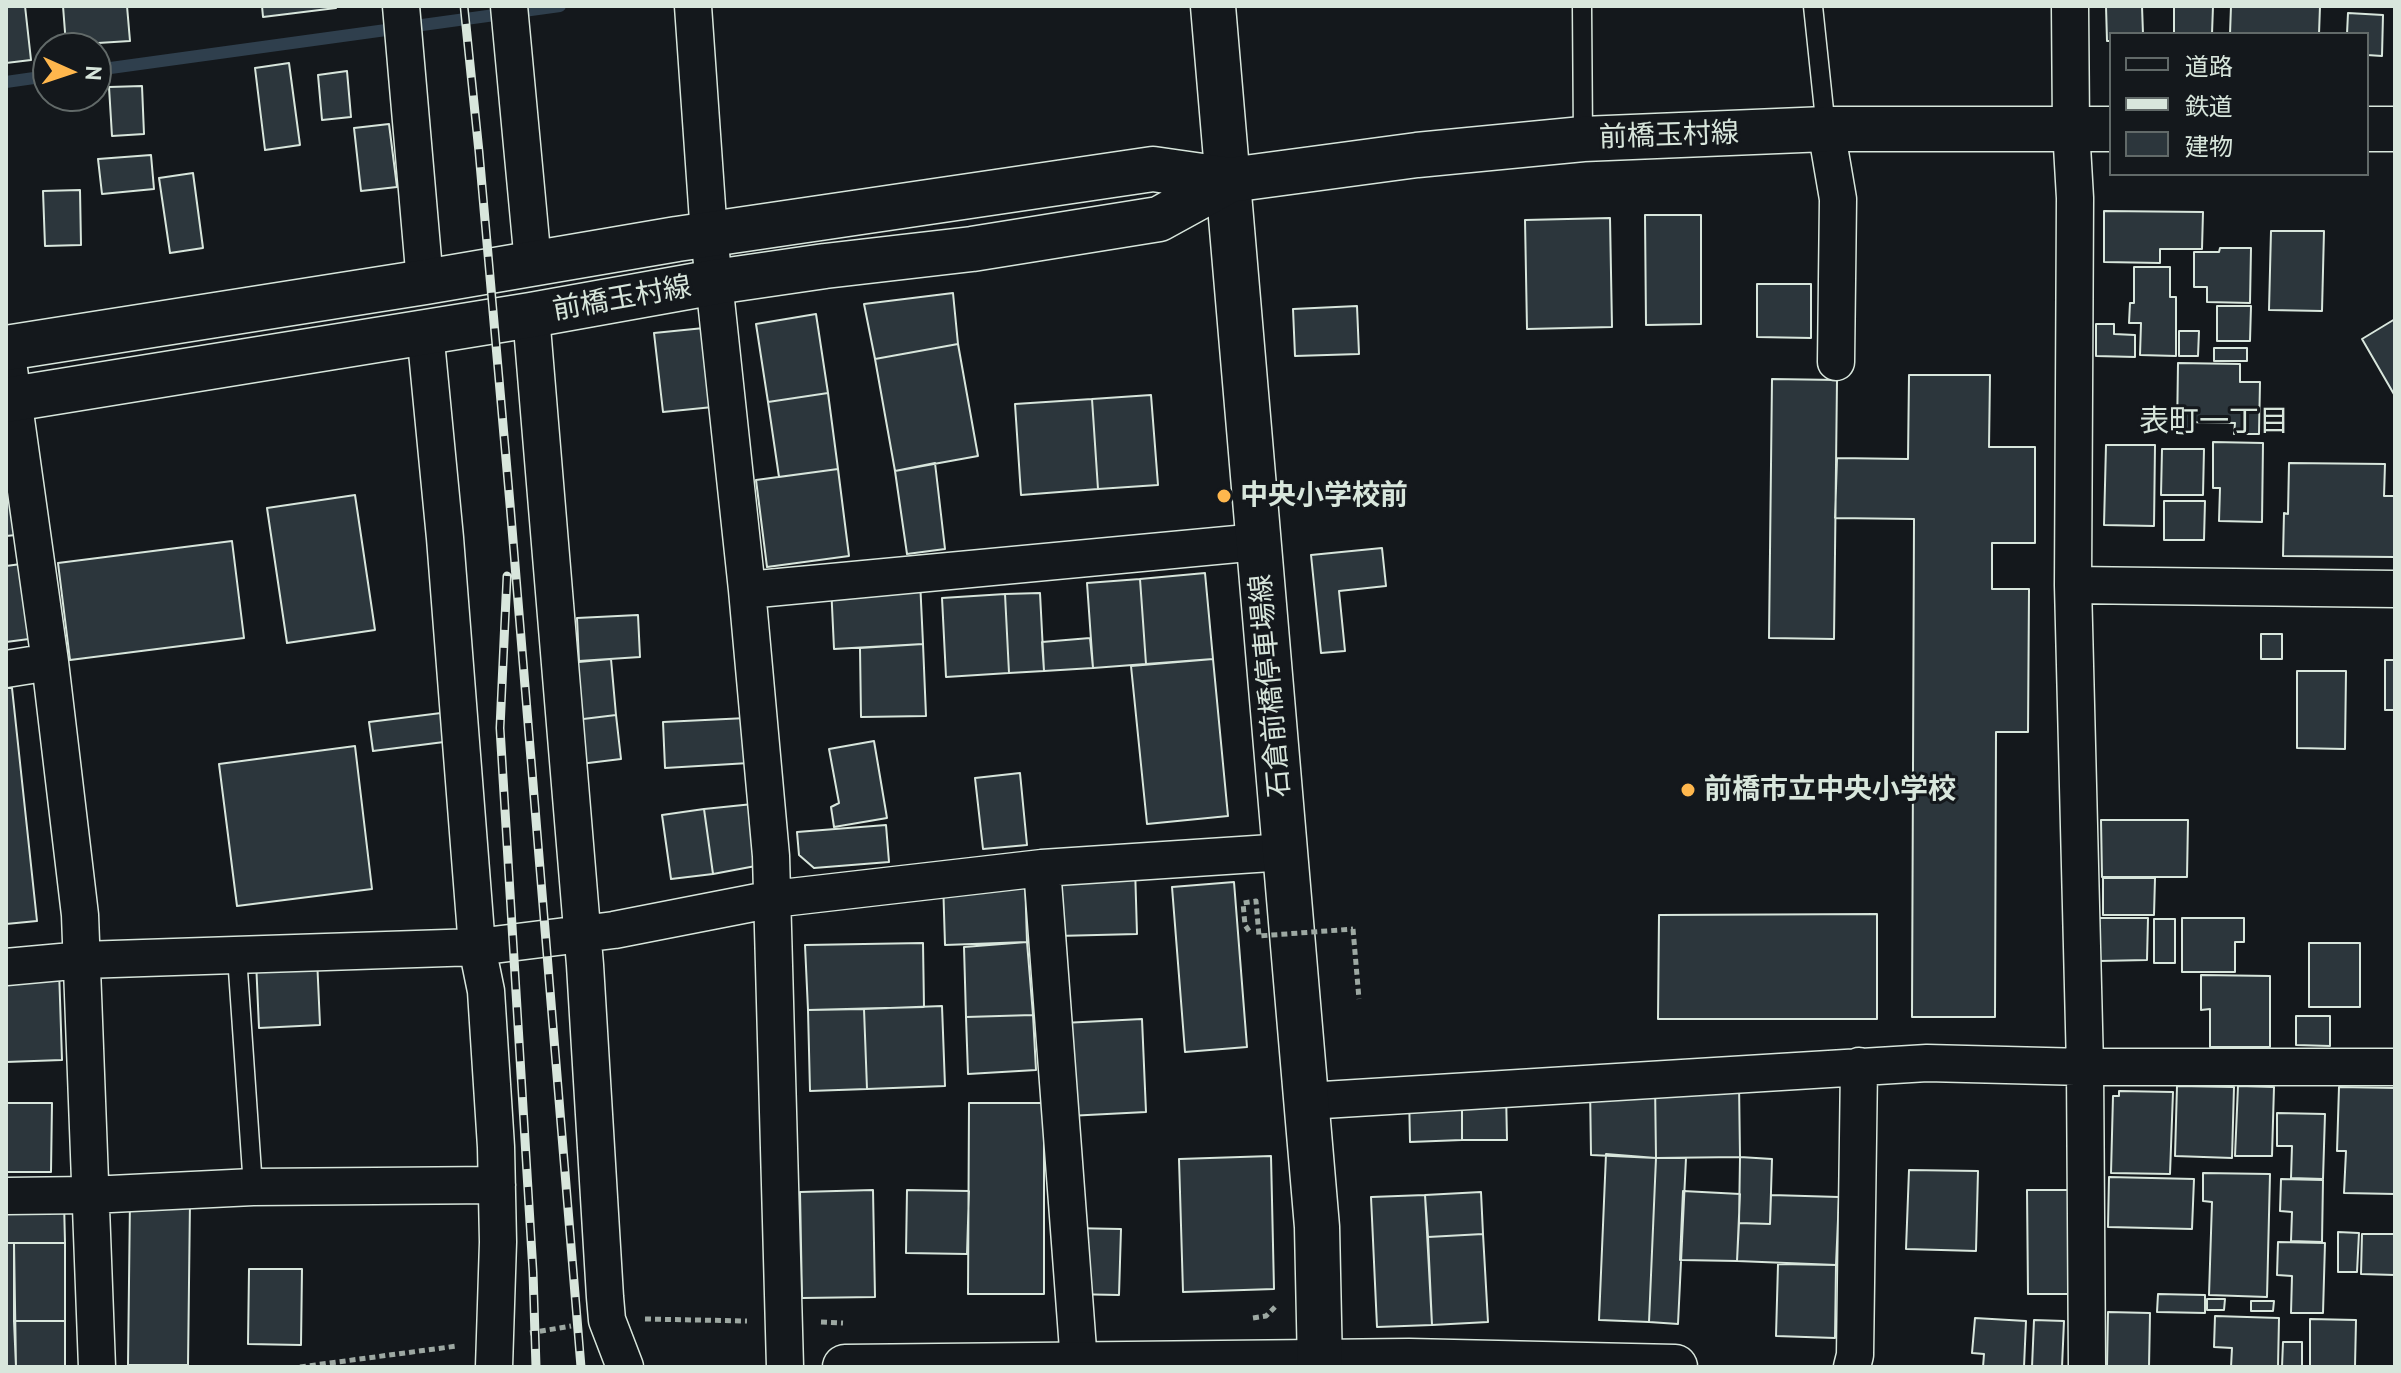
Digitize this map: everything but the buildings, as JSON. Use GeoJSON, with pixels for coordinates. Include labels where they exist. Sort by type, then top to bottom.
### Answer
{"type":"FeatureCollection","features":[{"type":"Feature","properties":{"kind":"main road","name":"石倉前橋停車場線"},"geometry":{"type":"LineString","coordinates":[[1213,6],[1317,1227],[1320,1365]]}},
{"type":"Feature","properties":{"kind":"main road","name":"前橋玉村線"},"geometry":{"type":"LineString","coordinates":[[6,348],[709,235],[1153,169],[1230,180],[1417,155],[1583,139],[1826,129],[2091,129]]}},
{"type":"Feature","properties":{"kind":"main road"},"geometry":{"type":"LineString","coordinates":[[2369,129],[2395,129]]}},
{"type":"Feature","properties":{"kind":"main road","name":"前橋玉村線"},"geometry":{"type":"LineString","coordinates":[[10,399],[531,315],[715,282],[972,249],[1159,219],[1230,180]]}},
{"type":"Feature","properties":{"kind":"main road"},"geometry":{"type":"LineString","coordinates":[[845,1367],[1079,1363],[1320,1365],[1409,1361],[1675,1367]]}},
{"type":"Feature","properties":{"kind":"street"},"geometry":{"type":"LineString","coordinates":[[401,6],[425,282]]}},
{"type":"Feature","properties":{"kind":"street"},"geometry":{"type":"LineString","coordinates":[[2070,6],[2091,129],[2075,198],[2073,585],[2085,1067],[2087,1367]]}},
{"type":"Feature","properties":{"kind":"street"},"geometry":{"type":"LineString","coordinates":[[693,8],[709,235],[747,590],[773,899],[785,1367]]}},
{"type":"Feature","properties":{"kind":"street"},"geometry":{"type":"LineString","coordinates":[[511,19],[533,263]]}},
{"type":"Feature","properties":{"kind":"street"},"geometry":{"type":"LineString","coordinates":[[1826,129],[1838,199],[1836,362]]}},
{"type":"Feature","properties":{"kind":"street"},"geometry":{"type":"LineString","coordinates":[[531,315],[583,934],[607,1320],[625,1367]]}},
{"type":"Feature","properties":{"kind":"street"},"geometry":{"type":"LineString","coordinates":[[425,331],[445,538],[477,947],[486,991],[497,1185],[494,1353]]}},
{"type":"Feature","properties":{"kind":"street"},"geometry":{"type":"LineString","coordinates":[[6,348],[10,399],[50,662],[83,960],[97,1367]]}},
{"type":"Feature","properties":{"kind":"street"},"geometry":{"type":"LineString","coordinates":[[747,590],[1258,542]]}},
{"type":"Feature","properties":{"kind":"street"},"geometry":{"type":"LineString","coordinates":[[2073,585],[2395,589]]}},
{"type":"Feature","properties":{"kind":"street"},"geometry":{"type":"LineString","coordinates":[[6,669],[50,662]]}},
{"type":"Feature","properties":{"kind":"street"},"geometry":{"type":"LineString","coordinates":[[6,967],[83,960],[477,947],[583,934],[773,899],[1042,868],[1286,852]]}},
{"type":"Feature","properties":{"kind":"street"},"geometry":{"type":"LineString","coordinates":[[1042,868],[1079,1363]]}},
{"type":"Feature","properties":{"kind":"street"},"geometry":{"type":"LineString","coordinates":[[1307,1101],[1927,1063],[2085,1067],[2395,1067]]}},
{"type":"Feature","properties":{"kind":"street"},"geometry":{"type":"LineString","coordinates":[[1852,1367],[1855,1355],[1859,1066]]}},
{"type":"Feature","properties":{"kind":"street"},"geometry":{"type":"LineString","coordinates":[[6,1196],[253,1187],[497,1185]]}},
{"type":"Feature","properties":{"kind":"lane"},"geometry":{"type":"LineString","coordinates":[[1582,6],[1583,139]]}},
{"type":"Feature","properties":{"kind":"lane"},"geometry":{"type":"LineString","coordinates":[[1813,6],[1826,129]]}},
{"type":"Feature","properties":{"kind":"lane"},"geometry":{"type":"LineString","coordinates":[[237,956],[253,1187]]}},
{"type":"Feature","properties":{"kind":"path"},"geometry":{"type":"LineString","coordinates":[[1248,889],[1257,947]]}},
{"type":"Feature","properties":{"kind":"path"},"geometry":{"type":"LineString","coordinates":[[1249,931],[1245,925],[1243,903],[1256,901],[1259,936],[1353,929],[1359,999]]}},
{"type":"Feature","properties":{"kind":"path"},"geometry":{"type":"LineString","coordinates":[[1240,1318],[1266,1316],[1280,1300]]}},
{"type":"Feature","properties":{"kind":"path"},"geometry":{"type":"LineString","coordinates":[[300,1367],[494,1353],[607,1320],[855,1323]]}},
{"type":"Feature","properties":{"kind":"waterway"},"geometry":{"type":"LineString","coordinates":[[112,68],[560,6]]}},
{"type":"Feature","properties":{"kind":"waterway"},"geometry":{"type":"LineString","coordinates":[[6,82],[32,78]]}},
{"type":"Feature","properties":{"kind":"railway"},"geometry":{"type":"LineString","coordinates":[[464,6],[510,504],[581,1367]]}},
{"type":"Feature","properties":{"kind":"railway"},"geometry":{"type":"LineString","coordinates":[[507,576],[500,728],[536,1367]]}},
{"type":"Feature","properties":{"kind":"place","name":"中央小学校前"},"geometry":{"type":"Point","coordinates":[1224,496]}},
{"type":"Feature","properties":{"kind":"place","name":"前橋市立中央小学校"},"geometry":{"type":"Point","coordinates":[1688,790]}},
{"type":"Feature","properties":{"kind":"district","name":"表町一丁目"},"geometry":{"type":"Point","coordinates":[2214,422]}}]}
